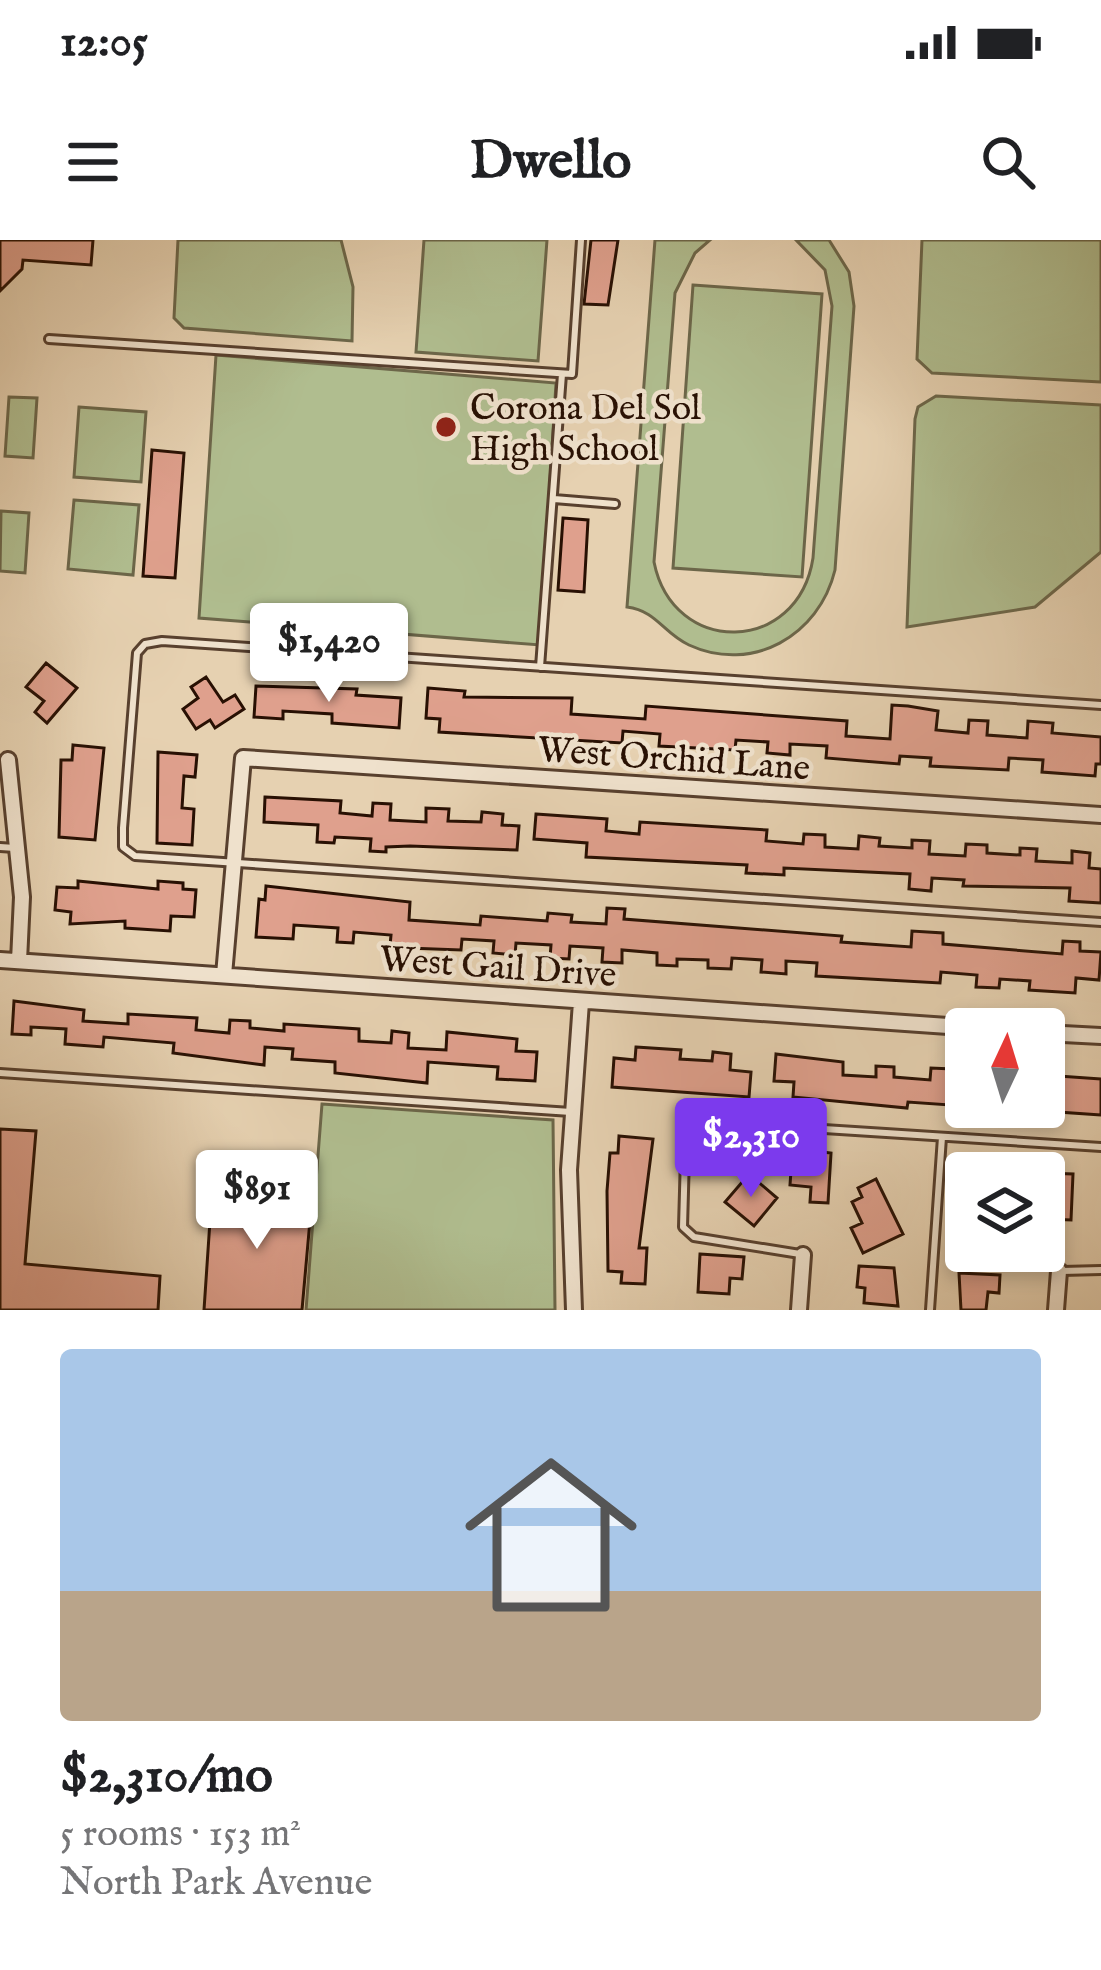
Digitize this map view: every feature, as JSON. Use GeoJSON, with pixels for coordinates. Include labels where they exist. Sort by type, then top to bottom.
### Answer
{"type":"FeatureCollection","features":[{"type":"Feature","properties":{"kind":"street","name":"West Orchid Lane"},"geometry":{"type":"LineString","coordinates":[[234,864],[243,758],[1101,815]]}},
{"type":"Feature","properties":{"kind":"street"},"geometry":{"type":"LineString","coordinates":[[8,760],[8,847],[22,897],[19,961]]}},
{"type":"Feature","properties":{"kind":"street"},"geometry":{"type":"LineString","coordinates":[[224,975],[234,864]]}},
{"type":"Feature","properties":{"kind":"street","name":"West Gail Drive"},"geometry":{"type":"LineString","coordinates":[[0,960],[945,1026]]}},
{"type":"Feature","properties":{"kind":"street"},"geometry":{"type":"LineString","coordinates":[[574,1310],[572,1112],[581,1002]]}},
{"type":"Feature","properties":{"kind":"street"},"geometry":{"type":"LineString","coordinates":[[1065,1034],[1101,1036]]}},
{"type":"Feature","properties":{"kind":"street"},"geometry":{"type":"LineString","coordinates":[[799,1310],[803,1255]]}},
{"type":"Feature","properties":{"kind":"street"},"geometry":{"type":"LineString","coordinates":[[1056,1310],[1059,1272]]}},
{"type":"Feature","properties":{"kind":"lane"},"geometry":{"type":"LineString","coordinates":[[49,339],[572,374],[580,240]]}},
{"type":"Feature","properties":{"kind":"lane"},"geometry":{"type":"LineString","coordinates":[[540,667],[562,374]]}},
{"type":"Feature","properties":{"kind":"lane"},"geometry":{"type":"LineString","coordinates":[[554,499],[615,505]]}},
{"type":"Feature","properties":{"kind":"lane"},"geometry":{"type":"LineString","coordinates":[[1101,706],[145,644],[137,653],[123,847],[135,856],[234,864],[1101,922]]}},
{"type":"Feature","properties":{"kind":"lane"},"geometry":{"type":"LineString","coordinates":[[0,1073],[572,1112]]}},
{"type":"Feature","properties":{"kind":"lane"},"geometry":{"type":"LineString","coordinates":[[803,1255],[694,1237],[683,1226],[686,1120],[1101,1147]]}},
{"type":"Feature","properties":{"kind":"lane"},"geometry":{"type":"LineString","coordinates":[[930,1310],[942,1137]]}},
{"type":"Feature","properties":{"kind":"lane"},"geometry":{"type":"LineString","coordinates":[[1065,1270],[1101,1270]]}},
{"type":"Feature","properties":{"kind":"green space"},"geometry":{"type":"Polygon","coordinates":[[[178,240],[341,240],[353,287],[352,341],[184,328],[174,318],[178,240]]]}},
{"type":"Feature","properties":{"kind":"green space"},"geometry":{"type":"Polygon","coordinates":[[[424,240],[547,240],[538,361],[416,352],[424,240]]]}},
{"type":"Feature","properties":{"kind":"green space"},"geometry":{"type":"Polygon","coordinates":[[[655,240],[710,240],[695,253],[675,293],[654,562],[666,593],[685,615],[709,628],[735,632],[761,627],[784,613],[803,590],[813,558],[832,306],[825,270],[796,240],[829,240],[849,272],[854,306],[835,570],[814,614],[780,643],[759,651],[736,655],[689,645],[646,613],[627,607],[655,240]]]}},
{"type":"Feature","properties":{"kind":"green space"},"geometry":{"type":"Polygon","coordinates":[[[922,240],[1101,240],[1101,382],[932,373],[917,359],[922,240]]]}},
{"type":"Feature","properties":{"kind":"green space"},"geometry":{"type":"Polygon","coordinates":[[[693,285],[822,294],[802,577],[673,568],[693,285]]]}},
{"type":"Feature","properties":{"kind":"green space"},"geometry":{"type":"Polygon","coordinates":[[[216,355],[556,383],[540,645],[199,618],[216,355]]]}},
{"type":"Feature","properties":{"kind":"green space"},"geometry":{"type":"Polygon","coordinates":[[[936,396],[1101,405],[1101,552],[1035,607],[907,627],[915,419],[918,407],[936,396]]]}},
{"type":"Feature","properties":{"kind":"green space"},"geometry":{"type":"Polygon","coordinates":[[[9,397],[37,398],[33,458],[5,456],[9,397]]]}},
{"type":"Feature","properties":{"kind":"green space"},"geometry":{"type":"Polygon","coordinates":[[[79,407],[146,412],[141,482],[74,477],[79,407]]]}},
{"type":"Feature","properties":{"kind":"green space"},"geometry":{"type":"Polygon","coordinates":[[[74,500],[139,505],[133,575],[68,569],[74,500]]]}},
{"type":"Feature","properties":{"kind":"green space"},"geometry":{"type":"Polygon","coordinates":[[[1,511],[29,513],[25,573],[0,571],[1,511]]]}},
{"type":"Feature","properties":{"kind":"green space"},"geometry":{"type":"Polygon","coordinates":[[[322,1104],[553,1120],[555,1310],[306,1310],[322,1104]]]}},
{"type":"Feature","properties":{"kind":"building"},"geometry":{"type":"Polygon","coordinates":[[[0,240],[93,240],[91,265],[23,260],[22,269],[0,291],[0,240]]]}},
{"type":"Feature","properties":{"kind":"building"},"geometry":{"type":"Polygon","coordinates":[[[591,240],[618,240],[608,305],[584,304],[591,240]]]}},
{"type":"Feature","properties":{"kind":"building"},"geometry":{"type":"Polygon","coordinates":[[[152,450],[184,453],[175,578],[143,576],[152,450]]]}},
{"type":"Feature","properties":{"kind":"building"},"geometry":{"type":"Polygon","coordinates":[[[563,518],[588,520],[584,592],[558,590],[563,518]]]}},
{"type":"Feature","properties":{"kind":"building"},"geometry":{"type":"Polygon","coordinates":[[[46,663],[77,688],[47,723],[35,712],[44,701],[26,687],[46,663]]]}},
{"type":"Feature","properties":{"kind":"building"},"geometry":{"type":"Polygon","coordinates":[[[206,677],[223,702],[235,695],[244,709],[215,728],[210,720],[196,729],[183,709],[198,698],[191,687],[206,677]]]}},
{"type":"Feature","properties":{"kind":"building"},"geometry":{"type":"Polygon","coordinates":[[[256,686],[357,689],[356,695],[401,698],[399,728],[332,723],[332,714],[283,711],[283,719],[254,717],[256,686]]]}},
{"type":"Feature","properties":{"kind":"building"},"geometry":{"type":"Polygon","coordinates":[[[428,688],[465,691],[464,697],[572,698],[571,714],[645,719],[646,706],[847,721],[846,736],[890,739],[892,705],[908,706],[938,711],[936,730],[968,733],[969,720],[988,721],[987,735],[1027,738],[1028,721],[1053,723],[1052,733],[1101,737],[1101,764],[1096,764],[1095,776],[1042,772],[1043,760],[1009,758],[1008,770],[930,766],[931,758],[900,756],[899,764],[826,758],[827,746],[790,744],[790,755],[767,753],[768,742],[736,740],[735,750],[659,746],[660,734],[623,731],[622,743],[439,732],[440,719],[426,718],[428,688]]]}},
{"type":"Feature","properties":{"kind":"building"},"geometry":{"type":"Polygon","coordinates":[[[73,745],[104,748],[95,840],[59,837],[61,760],[72,760],[73,745]]]}},
{"type":"Feature","properties":{"kind":"building"},"geometry":{"type":"Polygon","coordinates":[[[158,752],[197,755],[195,777],[184,776],[182,808],[194,809],[192,845],[157,843],[158,752]]]}},
{"type":"Feature","properties":{"kind":"building"},"geometry":{"type":"Polygon","coordinates":[[[265,797],[341,801],[340,813],[372,816],[373,803],[391,804],[390,820],[426,822],[426,808],[449,809],[448,821],[481,822],[482,812],[503,814],[502,825],[519,826],[517,850],[410,846],[386,847],[386,852],[370,851],[371,839],[335,837],[334,843],[317,842],[318,825],[264,822],[265,797]]]}},
{"type":"Feature","properties":{"kind":"building"},"geometry":{"type":"Polygon","coordinates":[[[536,814],[607,819],[606,831],[639,834],[640,822],[767,830],[766,841],[803,844],[804,834],[825,835],[825,847],[858,849],[859,836],[880,838],[879,846],[912,848],[912,840],[930,841],[929,854],[965,856],[966,844],[987,845],[987,853],[1020,855],[1020,848],[1037,849],[1036,861],[1072,863],[1072,851],[1090,853],[1089,868],[1101,869],[1101,903],[1069,901],[1070,888],[963,886],[964,880],[932,878],[931,891],[909,889],[910,874],[784,868],[784,875],[746,873],[747,865],[586,857],[587,843],[534,839],[536,814]]]}},
{"type":"Feature","properties":{"kind":"building"},"geometry":{"type":"Polygon","coordinates":[[[78,881],[158,889],[158,881],[183,883],[183,889],[196,890],[194,917],[171,916],[170,931],[125,928],[125,921],[70,924],[71,912],[55,910],[57,887],[78,888],[78,881]]]}},
{"type":"Feature","properties":{"kind":"building"},"geometry":{"type":"Polygon","coordinates":[[[266,886],[410,902],[409,920],[480,925],[481,916],[547,921],[548,913],[572,915],[571,922],[606,924],[607,908],[625,909],[624,919],[842,936],[841,942],[911,947],[912,931],[943,933],[943,944],[1062,954],[1063,941],[1080,942],[1080,951],[1101,952],[1099,980],[1076,978],[1075,993],[1029,990],[1030,981],[1000,979],[999,988],[976,987],[977,975],[941,972],[940,983],[816,976],[817,963],[786,961],[786,974],[761,972],[762,960],[732,958],[731,969],[708,968],[708,960],[677,959],[677,966],[657,965],[657,953],[622,950],[622,963],[602,962],[603,948],[570,946],[569,959],[550,958],[551,945],[516,943],[515,955],[493,953],[494,941],[462,939],[461,950],[407,948],[390,946],[391,935],[354,932],[353,943],[337,942],[338,928],[294,925],[293,939],[256,937],[259,899],[265,900],[266,886]]]}},
{"type":"Feature","properties":{"kind":"building"},"geometry":{"type":"Polygon","coordinates":[[[14,1001],[84,1010],[83,1021],[128,1024],[128,1014],[197,1018],[196,1030],[229,1033],[230,1020],[250,1021],[250,1028],[284,1031],[284,1024],[359,1029],[359,1041],[391,1043],[392,1031],[409,1033],[408,1048],[446,1050],[447,1032],[517,1039],[516,1051],[537,1052],[535,1081],[497,1079],[498,1067],[428,1062],[427,1083],[335,1073],[335,1062],[292,1059],[293,1049],[265,1047],[264,1065],[173,1053],[174,1043],[104,1037],[103,1047],[65,1044],[66,1029],[31,1027],[31,1035],[12,1034],[14,1001]]]}},
{"type":"Feature","properties":{"kind":"building"},"geometry":{"type":"Polygon","coordinates":[[[636,1047],[681,1050],[680,1059],[712,1061],[713,1052],[731,1054],[730,1070],[751,1072],[749,1097],[612,1087],[614,1058],[635,1060],[636,1047]]]}},
{"type":"Feature","properties":{"kind":"building"},"geometry":{"type":"Polygon","coordinates":[[[776,1054],[843,1062],[843,1075],[876,1077],[876,1066],[894,1067],[894,1077],[930,1080],[931,1068],[945,1069],[945,1105],[908,1102],[907,1108],[793,1097],[794,1082],[774,1081],[776,1054]]]}},
{"type":"Feature","properties":{"kind":"building"},"geometry":{"type":"Polygon","coordinates":[[[1065,1076],[1101,1079],[1101,1115],[1065,1112],[1065,1076]]]}},
{"type":"Feature","properties":{"kind":"building"},"geometry":{"type":"Polygon","coordinates":[[[0,1129],[36,1131],[25,1264],[160,1276],[158,1310],[0,1310],[0,1129]]]}},
{"type":"Feature","properties":{"kind":"building"},"geometry":{"type":"Polygon","coordinates":[[[619,1136],[653,1139],[639,1248],[647,1248],[645,1284],[621,1283],[622,1272],[608,1271],[610,1153],[618,1153],[619,1136]]]}},
{"type":"Feature","properties":{"kind":"building"},"geometry":{"type":"Polygon","coordinates":[[[814,1151],[831,1153],[828,1203],[810,1202],[811,1187],[790,1185],[792,1157],[813,1158],[814,1151]]]}},
{"type":"Feature","properties":{"kind":"building"},"geometry":{"type":"Polygon","coordinates":[[[749,1174],[777,1198],[754,1226],[725,1202],[749,1174]]]}},
{"type":"Feature","properties":{"kind":"building"},"geometry":{"type":"Polygon","coordinates":[[[1065,1174],[1073,1174],[1071,1220],[1065,1220],[1065,1174]]]}},
{"type":"Feature","properties":{"kind":"building"},"geometry":{"type":"Polygon","coordinates":[[[876,1179],[903,1234],[863,1253],[851,1228],[862,1223],[852,1202],[862,1197],[858,1188],[876,1179]]]}},
{"type":"Feature","properties":{"kind":"building"},"geometry":{"type":"Polygon","coordinates":[[[212,1191],[312,1198],[302,1310],[204,1310],[212,1191]]]}},
{"type":"Feature","properties":{"kind":"building"},"geometry":{"type":"Polygon","coordinates":[[[700,1254],[744,1257],[742,1279],[730,1278],[729,1294],[698,1292],[700,1254]]]}},
{"type":"Feature","properties":{"kind":"building"},"geometry":{"type":"Polygon","coordinates":[[[859,1266],[894,1268],[898,1306],[864,1303],[865,1288],[857,1287],[859,1266]]]}},
{"type":"Feature","properties":{"kind":"building"},"geometry":{"type":"Polygon","coordinates":[[[959,1273],[1000,1275],[999,1293],[988,1292],[986,1310],[961,1310],[959,1273]]]}},
{"type":"Feature","properties":{"kind":"place","name":"Corona Del Sol High School"},"geometry":{"type":"Point","coordinates":[446,427]}}]}
